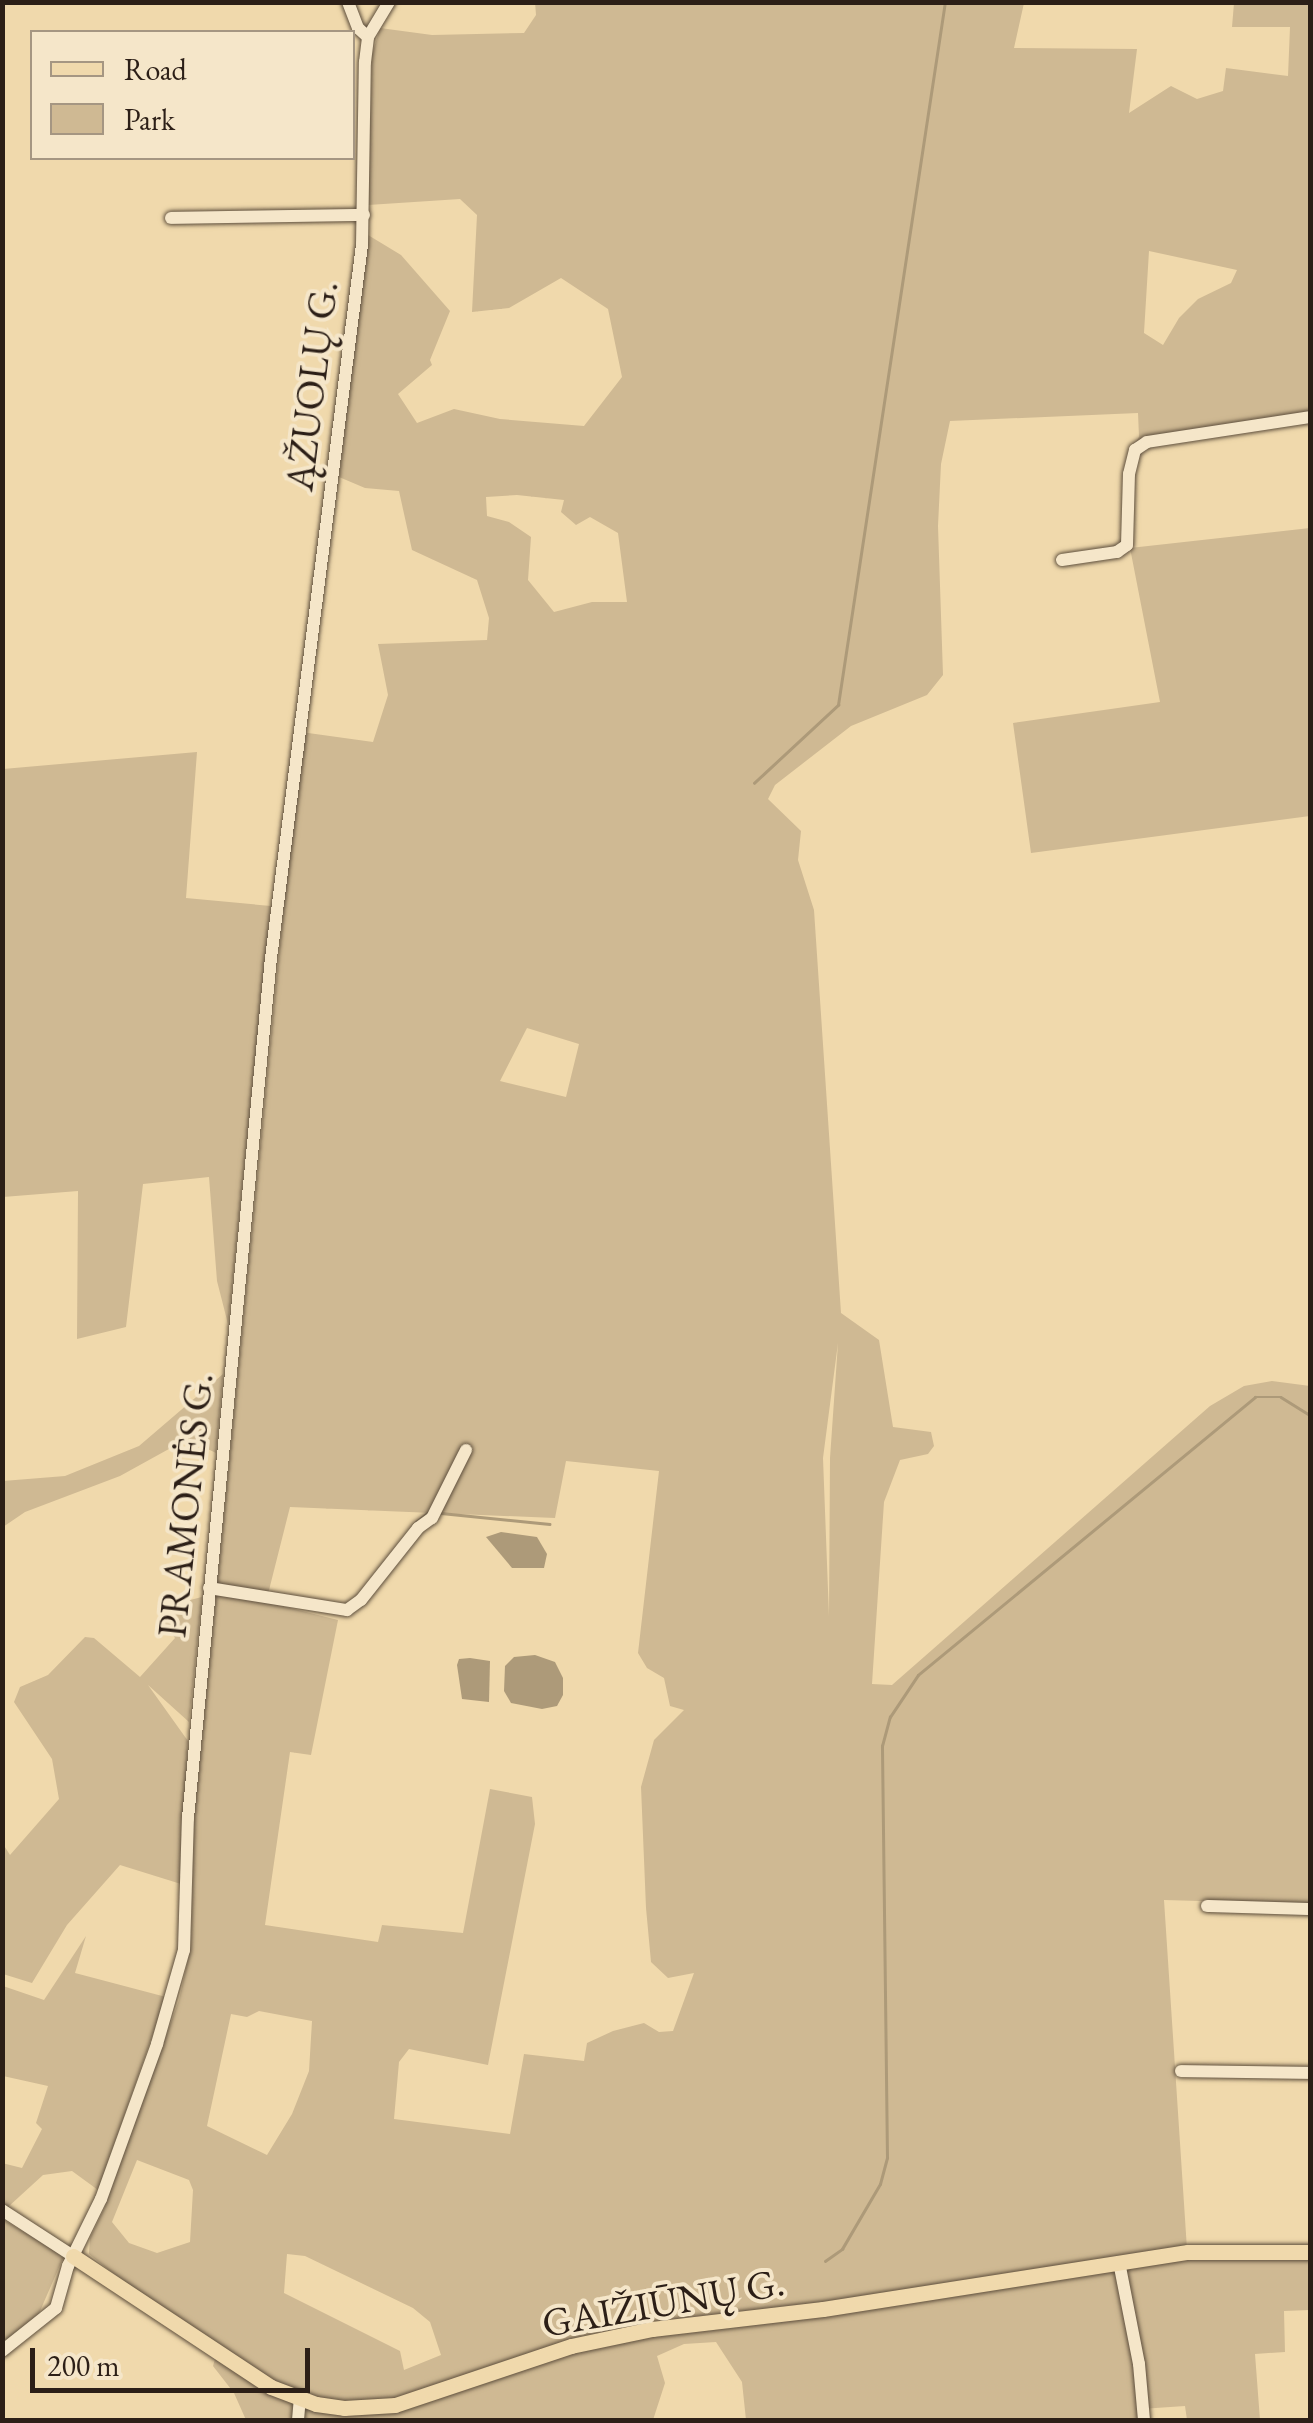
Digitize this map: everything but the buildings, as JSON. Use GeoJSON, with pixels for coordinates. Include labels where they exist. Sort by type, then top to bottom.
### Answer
{"type":"FeatureCollection","features":[{"type":"Feature","properties":{"kind":"main road","name":"GAIŽIŪNŲ G."},"geometry":{"type":"LineString","coordinates":[[74,2256],[246,2372],[300,2399],[344,2408],[395,2405],[571,2346],[652,2329],[823,2309],[1188,2252],[1310,2252]]}},
{"type":"Feature","properties":{"kind":"street"},"geometry":{"type":"LineString","coordinates":[[348,2],[358,28],[368,37],[389,2]]}},
{"type":"Feature","properties":{"kind":"street","name":"ĄŽUOLŲ G."},"geometry":{"type":"LineString","coordinates":[[295,742],[364,215],[368,37]]}},
{"type":"Feature","properties":{"kind":"street"},"geometry":{"type":"LineString","coordinates":[[171,218],[364,215]]}},
{"type":"Feature","properties":{"kind":"street"},"geometry":{"type":"LineString","coordinates":[[1062,560],[1117,552],[1127,544],[1129,474],[1135,450],[1147,442],[1310,418]]}},
{"type":"Feature","properties":{"kind":"street","name":"PRAMONĖS G."},"geometry":{"type":"LineString","coordinates":[[2,2351],[56,2308],[157,2044],[184,1950],[188,1818],[209,1588],[295,742]]}},
{"type":"Feature","properties":{"kind":"street"},"geometry":{"type":"LineString","coordinates":[[209,1588],[346,1610],[361,1600],[418,1528],[432,1518],[466,1450]]}},
{"type":"Feature","properties":{"kind":"street"},"geometry":{"type":"LineString","coordinates":[[1207,1906],[1310,1909]]}},
{"type":"Feature","properties":{"kind":"street"},"geometry":{"type":"LineString","coordinates":[[1181,2071],[1310,2073]]}},
{"type":"Feature","properties":{"kind":"street"},"geometry":{"type":"LineString","coordinates":[[2,2210],[74,2256]]}},
{"type":"Feature","properties":{"kind":"street"},"geometry":{"type":"LineString","coordinates":[[1119,2262],[1139,2364],[1144,2420]]}},
{"type":"Feature","properties":{"kind":"street"},"geometry":{"type":"LineString","coordinates":[[298,2420],[300,2399]]}},
{"type":"Feature","properties":{"kind":"green space"},"geometry":{"type":"Polygon","coordinates":[[[535,2],[1024,3],[1014,48],[1137,49],[1129,113],[1171,86],[1197,99],[1223,91],[1226,68],[1288,76],[1290,27],[1232,27],[1234,3],[1310,3],[1310,418],[1135,443],[1139,437],[1138,413],[950,421],[941,464],[938,526],[943,675],[927,695],[851,726],[775,785],[768,799],[801,831],[798,860],[814,910],[841,1313],[879,1340],[893,1427],[931,1432],[934,1446],[928,1454],[900,1460],[884,1502],[872,1684],[892,1685],[1210,1406],[1244,1386],[1272,1381],[1310,1386],[1310,1904],[1164,1900],[1187,2249],[802,2318],[1186,2260],[1310,2257],[1310,2310],[1284,2311],[1285,2352],[1255,2354],[1260,2420],[1187,2420],[1185,2406],[1141,2409],[1141,2420],[746,2420],[742,2382],[716,2342],[684,2344],[657,2356],[665,2383],[653,2420],[246,2420],[234,2393],[213,2366],[215,2359],[242,2376],[89,2254],[90,2238],[179,2000],[191,1946],[194,1820],[301,732],[373,742],[388,695],[378,644],[487,640],[489,618],[477,580],[412,550],[399,491],[365,488],[339,477],[368,235],[401,255],[450,311],[430,360],[432,365],[398,394],[417,423],[454,409],[500,419],[584,426],[622,377],[608,309],[561,278],[509,308],[472,312],[477,215],[460,199],[368,205],[372,55],[380,28],[432,35],[524,33],[536,15],[535,2]],[[1149,251],[1144,333],[1163,345],[1179,318],[1198,299],[1231,283],[1237,270],[1149,251]],[[517,495],[486,497],[487,516],[509,522],[531,537],[528,580],[554,612],[592,602],[627,602],[618,533],[590,517],[576,525],[561,512],[564,500],[517,495]],[[527,1028],[500,1081],[566,1097],[579,1044],[527,1028]],[[838,1343],[823,1458],[829,1616],[830,1458],[838,1343]],[[566,1461],[555,1518],[290,1507],[266,1602],[338,1620],[311,1755],[290,1752],[265,1925],[378,1942],[382,1925],[463,1933],[490,1789],[532,1797],[535,1824],[488,2065],[409,2049],[399,2062],[394,2119],[510,2134],[524,2054],[584,2061],[587,2043],[613,2031],[644,2023],[659,2032],[673,2031],[694,1973],[668,1978],[651,1962],[646,1908],[641,1787],[654,1740],[684,1710],[670,1706],[664,1678],[647,1668],[638,1653],[659,1471],[566,1461]],[[259,2011],[247,2017],[231,2014],[207,2126],[267,2155],[292,2114],[309,2071],[312,2021],[259,2011]],[[137,2160],[112,2222],[129,2243],[157,2253],[190,2242],[193,2190],[189,2180],[137,2160]],[[287,2254],[284,2293],[400,2351],[404,2370],[441,2355],[430,2322],[413,2308],[305,2256],[287,2254]]]}},
{"type":"Feature","properties":{"kind":"green space"},"geometry":{"type":"Polygon","coordinates":[[[1310,528],[1310,816],[1031,853],[1013,723],[1160,702],[1130,548],[1310,528]]]}},
{"type":"Feature","properties":{"kind":"green space"},"geometry":{"type":"Polygon","coordinates":[[[197,752],[186,898],[271,906],[228,1324],[217,1281],[209,1177],[143,1184],[126,1327],[77,1339],[78,1191],[3,1197],[3,769],[197,752]]]}},
{"type":"Feature","properties":{"kind":"green space"},"geometry":{"type":"Polygon","coordinates":[[[223,1374],[216,1453],[187,1439],[120,1476],[25,1512],[3,1527],[3,1481],[65,1476],[139,1446],[223,1374]]]}},
{"type":"Feature","properties":{"kind":"green space"},"geometry":{"type":"Polygon","coordinates":[[[202,1597],[189,1722],[148,1685],[188,1741],[181,1884],[120,1865],[67,1925],[32,1983],[3,1974],[3,1844],[10,1855],[59,1799],[52,1759],[14,1702],[20,1687],[48,1675],[85,1637],[94,1638],[140,1677],[175,1638],[164,1623],[182,1602],[202,1597]]]}},
{"type":"Feature","properties":{"kind":"green space"},"geometry":{"type":"Polygon","coordinates":[[[86,1936],[75,1973],[166,1997],[98,2190],[72,2171],[43,2175],[8,2207],[3,2204],[2,2163],[22,2168],[42,2129],[36,2123],[48,2086],[3,2076],[3,1986],[44,2000],[86,1936]]]}},
{"type":"Feature","properties":{"kind":"green space"},"geometry":{"type":"Polygon","coordinates":[[[2,2219],[64,2256],[37,2318],[2,2345],[2,2219]]]}},
{"type":"Feature","properties":{"kind":"shaded area"},"geometry":{"type":"Polygon","coordinates":[[[501,1532],[537,1537],[547,1554],[544,1568],[512,1568],[486,1537],[501,1532]]]}},
{"type":"Feature","properties":{"kind":"shaded area"},"geometry":{"type":"Polygon","coordinates":[[[535,1655],[555,1662],[563,1678],[563,1695],[557,1706],[542,1709],[511,1703],[504,1691],[505,1666],[514,1657],[535,1655]]]}},
{"type":"Feature","properties":{"kind":"shaded area"},"geometry":{"type":"Polygon","coordinates":[[[459,1659],[490,1661],[489,1702],[462,1699],[457,1665],[459,1659]]]}},
{"type":"Feature","properties":{"kind":"waterway"},"geometry":{"type":"LineString","coordinates":[[754,783],[838,705],[945,2]]}},
{"type":"Feature","properties":{"kind":"waterway"},"geometry":{"type":"LineString","coordinates":[[825,2261],[842,2249],[880,2184],[887,2158],[882,1746],[890,1717],[918,1675],[1255,1397],[1281,1397],[1310,1415]]}},
{"type":"Feature","properties":{"kind":"waterway"},"geometry":{"type":"LineString","coordinates":[[416,1522],[429,1512]]}},
{"type":"Feature","properties":{"kind":"waterway"},"geometry":{"type":"LineString","coordinates":[[441,1513],[549,1524]]}}]}
